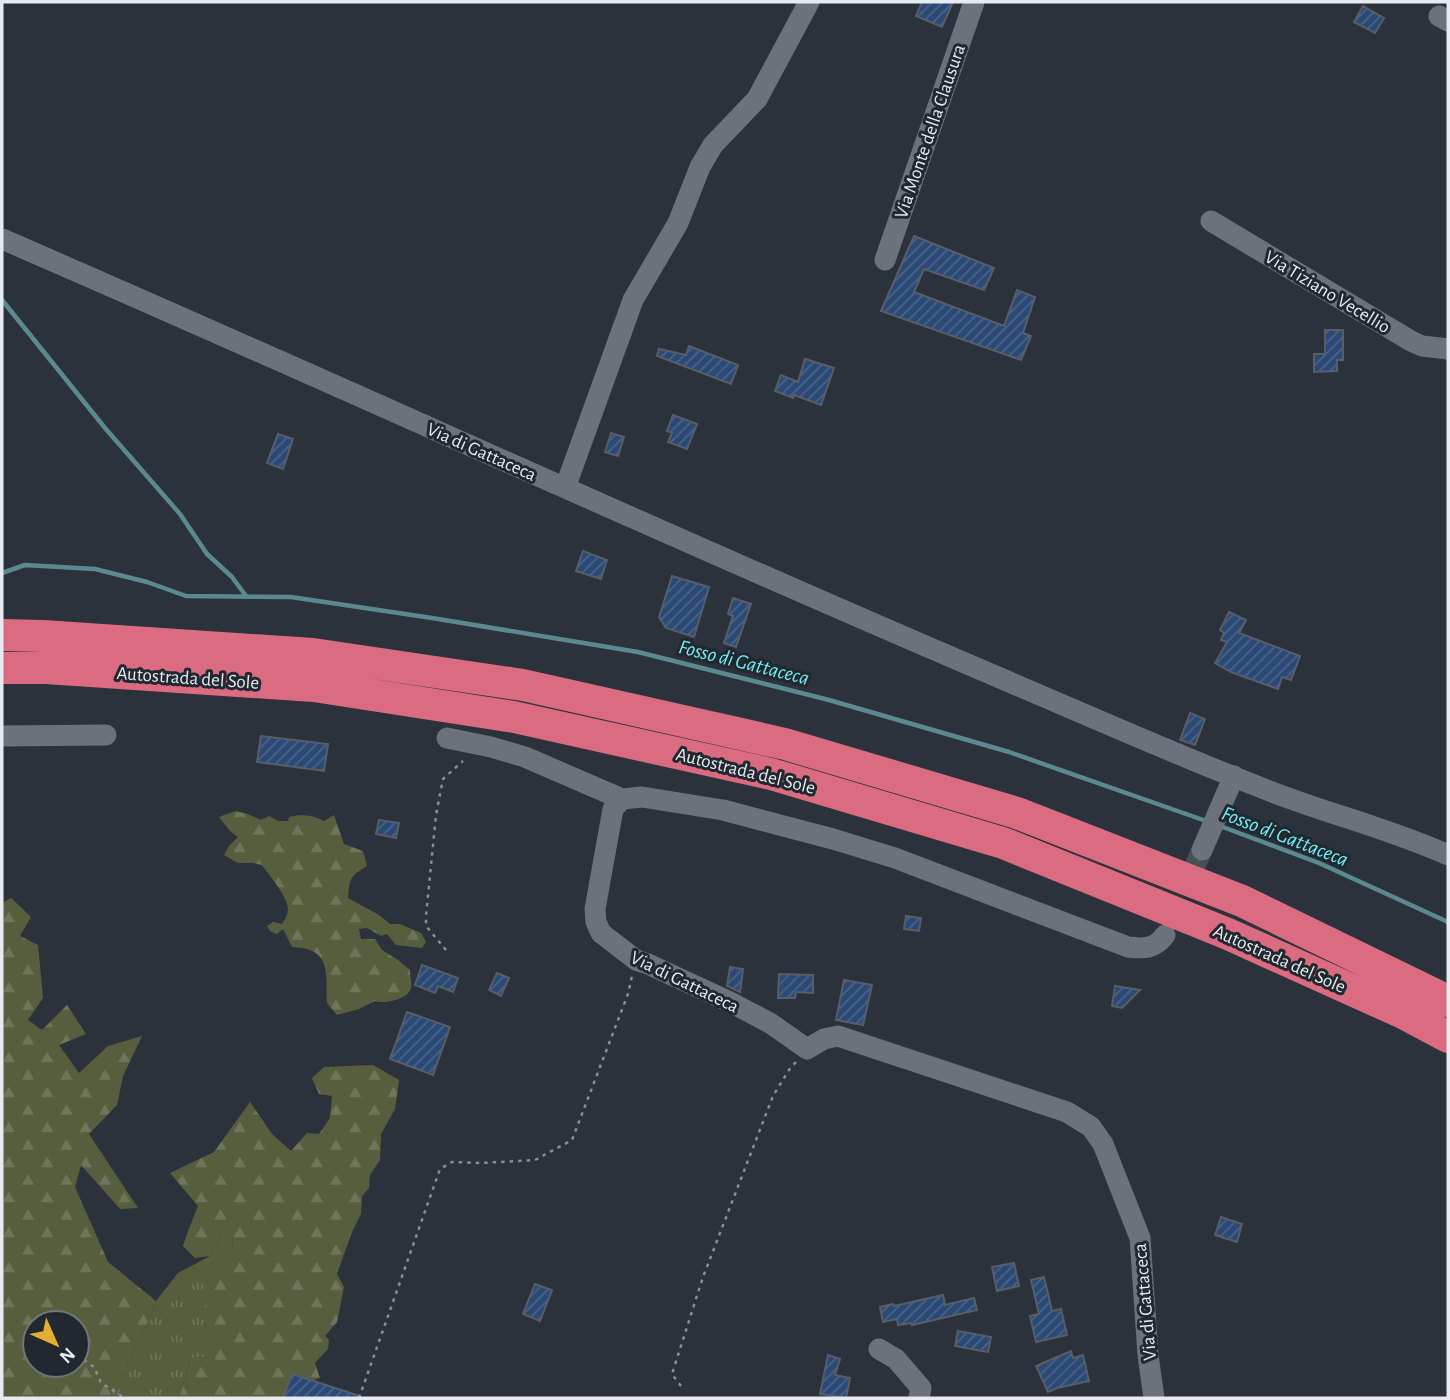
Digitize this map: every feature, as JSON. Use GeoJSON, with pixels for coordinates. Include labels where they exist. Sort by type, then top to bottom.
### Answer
{"type":"FeatureCollection","features":[{"type":"Feature","properties":{"kind":"highway","name":"Autostrada del Sole"},"geometry":{"type":"LineString","coordinates":[[2,635],[313,654],[523,685],[785,744],[1017,813],[1242,901],[1448,1001]]}},
{"type":"Feature","properties":{"kind":"highway","name":"Autostrada del Sole"},"geometry":{"type":"LineString","coordinates":[[2,668],[46,668],[314,686],[514,717],[771,774],[1003,843],[1228,934],[1403,1013],[1448,1037]]}},
{"type":"Feature","properties":{"kind":"street"},"geometry":{"type":"LineString","coordinates":[[565,488],[633,300],[678,223],[700,167],[713,145],[757,99],[809,2]]}},
{"type":"Feature","properties":{"kind":"street","name":"Via Monte della Clausura"},"geometry":{"type":"LineString","coordinates":[[885,260],[974,2]]}},
{"type":"Feature","properties":{"kind":"street","name":"Via Tiziano Vecellio"},"geometry":{"type":"LineString","coordinates":[[1211,221],[1411,341],[1422,346],[1448,349]]}},
{"type":"Feature","properties":{"kind":"street","name":"Via di Gattaceca"},"geometry":{"type":"LineString","coordinates":[[2,239],[153,303],[565,488],[1000,678],[1264,789],[1415,840],[1448,855]]}},
{"type":"Feature","properties":{"kind":"street"},"geometry":{"type":"LineString","coordinates":[[2,736],[107,735]]}},
{"type":"Feature","properties":{"kind":"street"},"geometry":{"type":"LineString","coordinates":[[447,738],[525,757],[622,799],[642,797],[723,810],[895,858],[1128,947],[1150,948],[1165,935]]}},
{"type":"Feature","properties":{"kind":"street"},"geometry":{"type":"LineString","coordinates":[[1202,850],[1234,776]]}},
{"type":"Feature","properties":{"kind":"street","name":"Via di Gattaceca"},"geometry":{"type":"LineString","coordinates":[[622,799],[613,809],[595,909],[596,922],[601,933],[636,960],[730,1002],[770,1023],[807,1049],[824,1039],[838,1036],[1067,1112],[1091,1127],[1103,1144],[1140,1238],[1148,1355],[1154,1398]]}},
{"type":"Feature","properties":{"kind":"street"},"geometry":{"type":"LineString","coordinates":[[879,1349],[896,1359],[921,1388],[919,1398]]}},
{"type":"Feature","properties":{"kind":"path"},"geometry":{"type":"LineString","coordinates":[[446,950],[426,926],[425,916],[436,815],[443,779],[481,746]]}},
{"type":"Feature","properties":{"kind":"path"},"geometry":{"type":"LineString","coordinates":[[359,1398],[440,1169],[452,1162],[536,1160],[572,1140],[628,994],[636,960]]}},
{"type":"Feature","properties":{"kind":"path"},"geometry":{"type":"LineString","coordinates":[[681,1386],[672,1374],[703,1277],[773,1096],[789,1070],[807,1049]]}},
{"type":"Feature","properties":{"kind":"path"},"geometry":{"type":"LineString","coordinates":[[91,1366],[101,1383],[123,1398]]}},
{"type":"Feature","properties":{"kind":"green space"},"geometry":{"type":"Polygon","coordinates":[[[235,811],[261,820],[269,816],[278,821],[288,821],[289,817],[303,815],[324,821],[334,815],[344,844],[363,851],[367,866],[352,879],[348,898],[390,924],[400,924],[421,933],[426,942],[422,948],[396,945],[387,934],[381,936],[367,928],[359,929],[361,939],[375,939],[382,950],[410,970],[411,988],[405,996],[384,1002],[375,1001],[337,1015],[327,1003],[326,973],[320,958],[314,952],[292,947],[283,929],[277,934],[267,926],[273,922],[282,924],[287,913],[285,898],[278,886],[262,865],[238,863],[224,855],[238,837],[219,817],[235,811]]]}},
{"type":"Feature","properties":{"kind":"green space"},"geometry":{"type":"Polygon","coordinates":[[[11,898],[31,917],[20,936],[38,945],[43,998],[28,1020],[42,1030],[67,1005],[86,1034],[59,1045],[79,1073],[108,1046],[142,1036],[123,1076],[117,1105],[89,1134],[138,1208],[120,1209],[81,1165],[75,1187],[108,1262],[156,1301],[126,1367],[108,1384],[113,1398],[2,1398],[2,903],[11,898]]]}},
{"type":"Feature","properties":{"kind":"green space"},"geometry":{"type":"Polygon","coordinates":[[[373,1065],[399,1080],[395,1109],[381,1134],[380,1160],[370,1175],[369,1188],[362,1196],[361,1214],[337,1274],[344,1287],[337,1322],[325,1336],[329,1340],[328,1349],[315,1363],[320,1378],[307,1382],[300,1398],[179,1398],[191,1358],[212,1357],[205,1332],[206,1275],[210,1265],[233,1251],[232,1237],[221,1237],[210,1256],[195,1258],[183,1246],[198,1206],[170,1173],[214,1152],[250,1102],[272,1134],[291,1151],[307,1133],[319,1134],[330,1118],[332,1096],[319,1094],[312,1078],[324,1067],[373,1065]]]}},
{"type":"Feature","properties":{"kind":"green space"},"geometry":{"type":"Polygon","coordinates":[[[221,1237],[232,1237],[233,1252],[210,1265],[205,1331],[213,1357],[191,1358],[179,1398],[113,1398],[107,1384],[126,1367],[156,1301],[178,1273],[210,1256],[221,1237]]]}},
{"type":"Feature","properties":{"kind":"building"},"geometry":{"type":"Polygon","coordinates":[[[922,2],[953,2],[942,27],[916,16],[922,2]]]}},
{"type":"Feature","properties":{"kind":"building"},"geometry":{"type":"Polygon","coordinates":[[[1363,6],[1384,18],[1375,33],[1354,22],[1363,6]]]}},
{"type":"Feature","properties":{"kind":"building"},"geometry":{"type":"Polygon","coordinates":[[[914,236],[994,268],[984,290],[924,269],[914,292],[1004,326],[1017,290],[1035,297],[1023,333],[1031,336],[1021,360],[881,311],[914,236]]]}},
{"type":"Feature","properties":{"kind":"building"},"geometry":{"type":"Polygon","coordinates":[[[1325,330],[1343,330],[1343,360],[1337,360],[1337,371],[1314,372],[1314,354],[1325,354],[1325,330]]]}},
{"type":"Feature","properties":{"kind":"building"},"geometry":{"type":"Polygon","coordinates":[[[689,346],[738,365],[731,384],[657,356],[659,349],[686,355],[689,346]]]}},
{"type":"Feature","properties":{"kind":"building"},"geometry":{"type":"Polygon","coordinates":[[[805,359],[834,368],[821,405],[775,391],[781,375],[798,382],[805,359]]]}},
{"type":"Feature","properties":{"kind":"building"},"geometry":{"type":"Polygon","coordinates":[[[673,415],[697,424],[687,449],[668,442],[672,433],[667,431],[673,415]]]}},
{"type":"Feature","properties":{"kind":"building"},"geometry":{"type":"Polygon","coordinates":[[[611,433],[624,437],[618,456],[605,452],[611,433]]]}},
{"type":"Feature","properties":{"kind":"building"},"geometry":{"type":"Polygon","coordinates":[[[278,434],[293,439],[283,469],[267,463],[278,434]]]}},
{"type":"Feature","properties":{"kind":"building"},"geometry":{"type":"Polygon","coordinates":[[[583,551],[607,560],[601,579],[576,571],[583,551]]]}},
{"type":"Feature","properties":{"kind":"building"},"geometry":{"type":"Polygon","coordinates":[[[672,576],[709,587],[694,637],[666,628],[659,617],[672,576]]]}},
{"type":"Feature","properties":{"kind":"building"},"geometry":{"type":"Polygon","coordinates":[[[733,598],[751,604],[736,647],[724,643],[733,616],[728,614],[733,598]]]}},
{"type":"Feature","properties":{"kind":"building"},"geometry":{"type":"Polygon","coordinates":[[[1229,612],[1246,620],[1239,633],[1300,656],[1291,680],[1282,677],[1278,689],[1231,672],[1215,663],[1227,642],[1221,640],[1224,633],[1220,630],[1229,612]]]}},
{"type":"Feature","properties":{"kind":"building"},"geometry":{"type":"Polygon","coordinates":[[[1190,713],[1205,719],[1195,745],[1180,740],[1190,713]]]}},
{"type":"Feature","properties":{"kind":"building"},"geometry":{"type":"Polygon","coordinates":[[[261,736],[328,744],[324,771],[257,762],[261,736]]]}},
{"type":"Feature","properties":{"kind":"building"},"geometry":{"type":"Polygon","coordinates":[[[379,820],[399,823],[396,838],[376,834],[379,820]]]}},
{"type":"Feature","properties":{"kind":"building"},"geometry":{"type":"Polygon","coordinates":[[[906,916],[921,918],[919,931],[904,929],[906,916]]]}},
{"type":"Feature","properties":{"kind":"building"},"geometry":{"type":"Polygon","coordinates":[[[422,965],[458,978],[453,992],[438,986],[435,993],[415,985],[422,965]]]}},
{"type":"Feature","properties":{"kind":"building"},"geometry":{"type":"Polygon","coordinates":[[[730,967],[743,969],[740,992],[727,986],[730,967]]]}},
{"type":"Feature","properties":{"kind":"building"},"geometry":{"type":"Polygon","coordinates":[[[497,973],[509,978],[501,996],[489,990],[497,973]]]}},
{"type":"Feature","properties":{"kind":"building"},"geometry":{"type":"Polygon","coordinates":[[[779,974],[813,975],[813,993],[796,992],[795,998],[778,998],[779,974]]]}},
{"type":"Feature","properties":{"kind":"building"},"geometry":{"type":"Polygon","coordinates":[[[844,980],[872,985],[863,1025],[836,1020],[844,980]]]}},
{"type":"Feature","properties":{"kind":"building"},"geometry":{"type":"Polygon","coordinates":[[[1115,986],[1140,990],[1122,1008],[1112,1006],[1115,986]]]}},
{"type":"Feature","properties":{"kind":"building"},"geometry":{"type":"Polygon","coordinates":[[[407,1012],[450,1027],[433,1075],[390,1059],[407,1012]]]}},
{"type":"Feature","properties":{"kind":"building"},"geometry":{"type":"Polygon","coordinates":[[[1221,1217],[1242,1224],[1237,1242],[1215,1235],[1221,1217]]]}},
{"type":"Feature","properties":{"kind":"building"},"geometry":{"type":"Polygon","coordinates":[[[1014,1263],[1019,1286],[997,1291],[992,1267],[1014,1263]]]}},
{"type":"Feature","properties":{"kind":"building"},"geometry":{"type":"Polygon","coordinates":[[[1044,1277],[1052,1311],[1061,1309],[1067,1335],[1036,1342],[1030,1316],[1039,1314],[1031,1280],[1044,1277]]]}},
{"type":"Feature","properties":{"kind":"building"},"geometry":{"type":"Polygon","coordinates":[[[535,1284],[552,1290],[540,1321],[523,1314],[535,1284]]]}},
{"type":"Feature","properties":{"kind":"building"},"geometry":{"type":"Polygon","coordinates":[[[943,1295],[945,1305],[974,1298],[977,1310],[912,1325],[898,1325],[897,1319],[883,1322],[880,1307],[943,1295]]]}},
{"type":"Feature","properties":{"kind":"building"},"geometry":{"type":"Polygon","coordinates":[[[958,1331],[991,1337],[988,1352],[955,1346],[958,1331]]]}},
{"type":"Feature","properties":{"kind":"building"},"geometry":{"type":"Polygon","coordinates":[[[1071,1351],[1073,1358],[1083,1355],[1089,1381],[1048,1392],[1036,1366],[1071,1351]]]}},
{"type":"Feature","properties":{"kind":"building"},"geometry":{"type":"Polygon","coordinates":[[[828,1355],[840,1359],[835,1375],[850,1378],[846,1398],[820,1394],[828,1355]]]}},
{"type":"Feature","properties":{"kind":"building"},"geometry":{"type":"Polygon","coordinates":[[[292,1374],[360,1396],[283,1398],[292,1374]]]}},
{"type":"Feature","properties":{"kind":"waterway"},"geometry":{"type":"LineString","coordinates":[[2,300],[105,428],[180,514],[207,554],[232,577],[246,596]]}},
{"type":"Feature","properties":{"kind":"waterway","name":"Fosso di Gattaceca"},"geometry":{"type":"LineString","coordinates":[[2,573],[25,565],[95,569],[147,582],[186,596],[291,597],[638,652],[829,700],[1009,752],[1209,822]]}},
{"type":"Feature","properties":{"kind":"waterway","name":"Fosso di Gattaceca"},"geometry":{"type":"LineString","coordinates":[[1220,826],[1319,863],[1448,922]]}},
{"type":"Feature","properties":{"kind":"tunnel"},"geometry":{"type":"LineString","coordinates":[[1170,923],[1202,850]]}}]}
